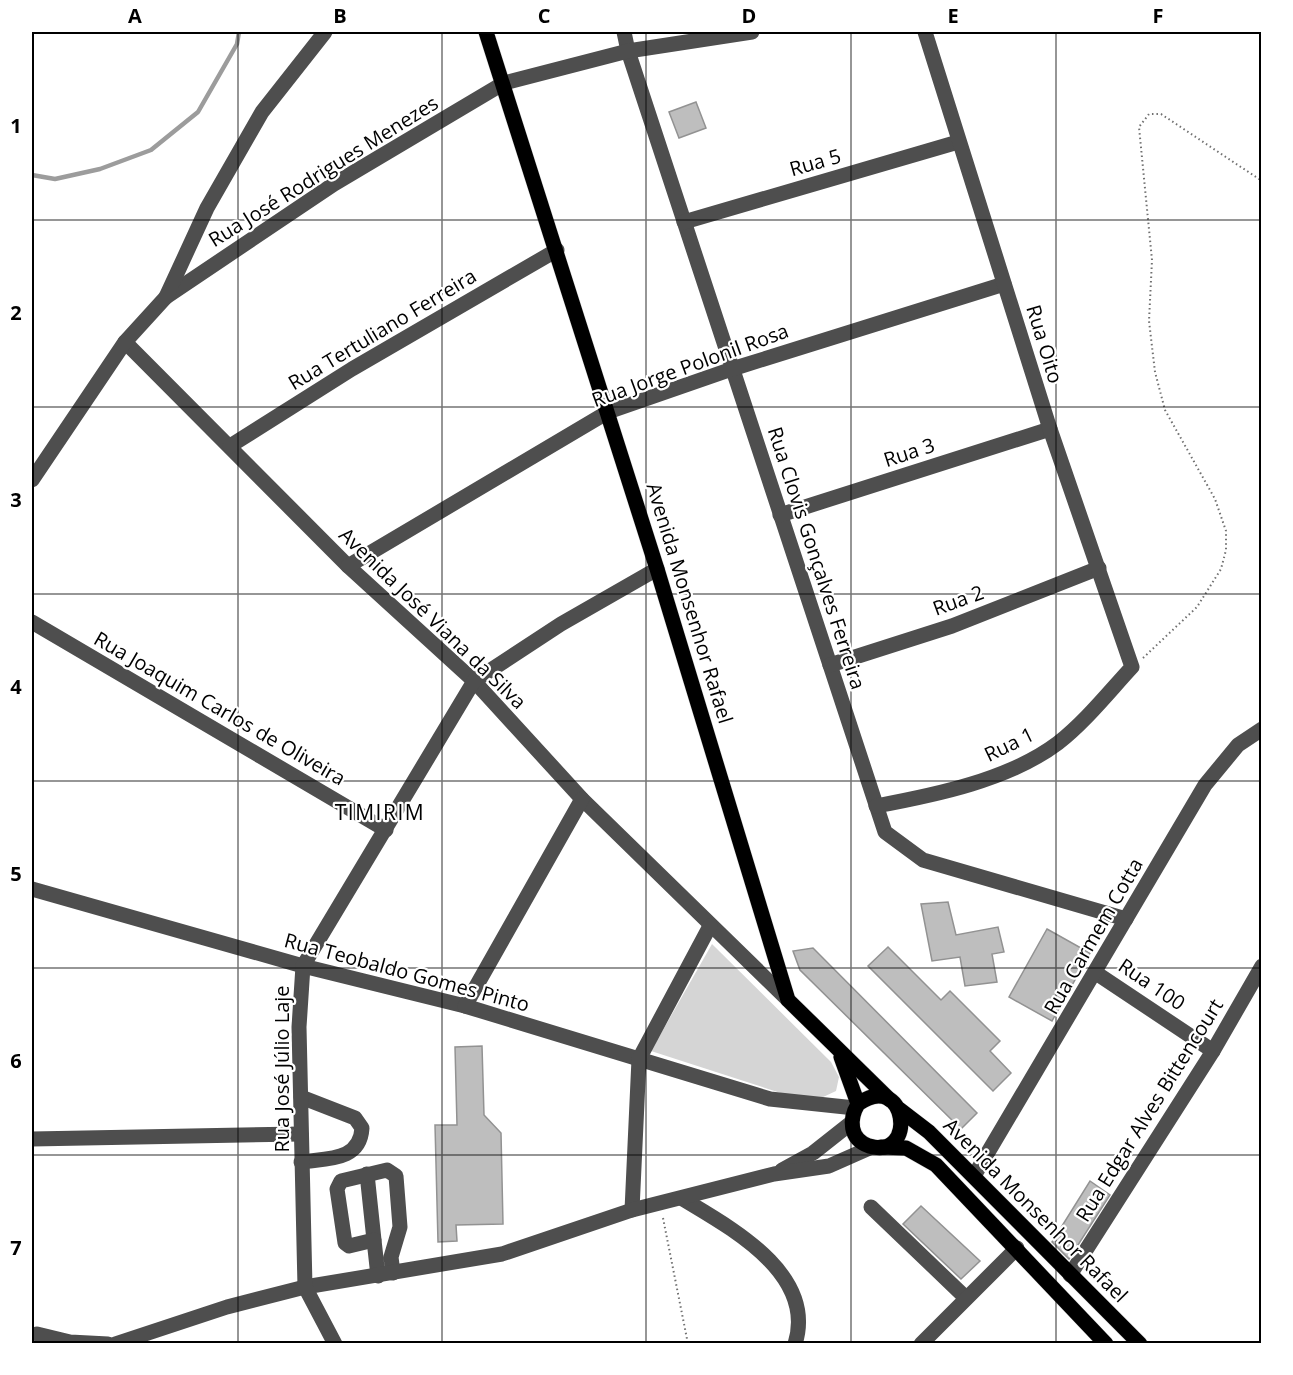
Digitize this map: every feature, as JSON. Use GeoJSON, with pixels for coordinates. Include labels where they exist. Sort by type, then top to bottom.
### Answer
{"type":"FeatureCollection","features":[{"type":"Feature","properties":{"kind":"main road","name":"Avenida Monsenhor Rafael"},"geometry":{"type":"LineString","coordinates":[[490,36],[657,568],[788,1000],[895,1105],[928,1132],[974,1176],[1140,1344]]}},
{"type":"Feature","properties":{"kind":"main road"},"geometry":{"type":"LineString","coordinates":[[837,1050],[850,1077],[857,1139],[876,1147],[895,1140],[900,1133],[902,1125],[895,1105],[873,1096],[855,1112]]}},
{"type":"Feature","properties":{"kind":"main road","name":"Avenida Monsenhor Rafael"},"geometry":{"type":"LineString","coordinates":[[876,1147],[906,1148],[936,1165],[1106,1344]]}},
{"type":"Feature","properties":{"kind":"street"},"geometry":{"type":"LineString","coordinates":[[32,480],[125,342],[166,297],[207,208],[262,112],[325,32]]}},
{"type":"Feature","properties":{"kind":"street","name":"Rua Clovis Gonçalves Ferreira"},"geometry":{"type":"LineString","coordinates":[[624,32],[628,51],[885,832],[923,860],[1126,919]]}},
{"type":"Feature","properties":{"kind":"street","name":"Rua José Rodrigues Menezes"},"geometry":{"type":"LineString","coordinates":[[166,297],[334,184],[504,83],[628,51],[752,32]]}},
{"type":"Feature","properties":{"kind":"street","name":"Rua Oito"},"geometry":{"type":"LineString","coordinates":[[925,32],[1050,429],[1132,667]]}},
{"type":"Feature","properties":{"kind":"street","name":"Rua 5"},"geometry":{"type":"LineString","coordinates":[[684,222],[958,142]]}},
{"type":"Feature","properties":{"kind":"street","name":"Rua Tertuliano Ferreira"},"geometry":{"type":"LineString","coordinates":[[230,447],[352,369],[557,250]]}},
{"type":"Feature","properties":{"kind":"street","name":"Rua Jorge Polonil Rosa"},"geometry":{"type":"LineString","coordinates":[[348,566],[608,412],[732,369],[1004,284]]}},
{"type":"Feature","properties":{"kind":"street","name":"Avenida José Viana da Silva"},"geometry":{"type":"LineString","coordinates":[[125,342],[348,566],[474,681],[582,799],[788,1000]]}},
{"type":"Feature","properties":{"kind":"street","name":"Rua 3"},"geometry":{"type":"LineString","coordinates":[[780,515],[1050,429]]}},
{"type":"Feature","properties":{"kind":"street","name":"Rua José Júlio Laje"},"geometry":{"type":"LineString","coordinates":[[305,1287],[299,1027],[303,966],[353,880],[387,830],[474,681],[561,624],[657,568]]}},
{"type":"Feature","properties":{"kind":"street","name":"Rua 2"},"geometry":{"type":"LineString","coordinates":[[830,665],[952,626],[1099,568]]}},
{"type":"Feature","properties":{"kind":"street","name":"Rua Joaquim Carlos de Oliveira"},"geometry":{"type":"LineString","coordinates":[[32,622],[387,830]]}},
{"type":"Feature","properties":{"kind":"street","name":"Rua 1"},"geometry":{"type":"LineString","coordinates":[[876,806],[930,796],[1001,774],[1057,744],[1085,718],[1132,667]]}},
{"type":"Feature","properties":{"kind":"street","name":"Rua Carmem Cotta"},"geometry":{"type":"LineString","coordinates":[[974,1176],[1205,786],[1238,745],[1262,729]]}},
{"type":"Feature","properties":{"kind":"street"},"geometry":{"type":"LineString","coordinates":[[465,1006],[582,799]]}},
{"type":"Feature","properties":{"kind":"street","name":"Rua Teobaldo Gomes Pinto"},"geometry":{"type":"LineString","coordinates":[[32,889],[303,966],[465,1006],[770,1100],[855,1112]]}},
{"type":"Feature","properties":{"kind":"street"},"geometry":{"type":"LineString","coordinates":[[632,1210],[639,1059],[710,926]]}},
{"type":"Feature","properties":{"kind":"street","name":"Rua Edgar Alves Bittencourt"},"geometry":{"type":"LineString","coordinates":[[1070,1275],[1214,1051],[1262,966]]}},
{"type":"Feature","properties":{"kind":"street","name":"Rua 100"},"geometry":{"type":"LineString","coordinates":[[1096,973],[1214,1051]]}},
{"type":"Feature","properties":{"kind":"street"},"geometry":{"type":"LineString","coordinates":[[301,1097],[355,1118],[362,1128],[361,1141],[354,1150],[334,1157],[301,1162]]}},
{"type":"Feature","properties":{"kind":"street"},"geometry":{"type":"LineString","coordinates":[[774,1174],[813,1153],[855,1112]]}},
{"type":"Feature","properties":{"kind":"street"},"geometry":{"type":"LineString","coordinates":[[32,1139],[301,1134]]}},
{"type":"Feature","properties":{"kind":"street"},"geometry":{"type":"LineString","coordinates":[[115,1344],[227,1307],[305,1287],[502,1254],[632,1210],[683,1199],[774,1174],[829,1166],[876,1147]]}},
{"type":"Feature","properties":{"kind":"street"},"geometry":{"type":"LineString","coordinates":[[375,1240],[350,1246],[345,1243],[337,1189],[341,1181],[387,1170],[396,1176],[400,1227],[386,1275]]}},
{"type":"Feature","properties":{"kind":"street"},"geometry":{"type":"LineString","coordinates":[[367,1174],[375,1240],[386,1275]]}},
{"type":"Feature","properties":{"kind":"street"},"geometry":{"type":"LineString","coordinates":[[683,1199],[760,1249],[778,1271],[793,1298],[798,1316],[795,1344]]}},
{"type":"Feature","properties":{"kind":"street"},"geometry":{"type":"LineString","coordinates":[[871,1208],[966,1298]]}},
{"type":"Feature","properties":{"kind":"street"},"geometry":{"type":"LineString","coordinates":[[921,1344],[1017,1248]]}},
{"type":"Feature","properties":{"kind":"street"},"geometry":{"type":"LineString","coordinates":[[305,1287],[335,1344]]}},
{"type":"Feature","properties":{"kind":"street"},"geometry":{"type":"LineString","coordinates":[[39,1337],[70,1342],[108,1344]]}},
{"type":"Feature","properties":{"kind":"path"},"geometry":{"type":"LineString","coordinates":[[1132,667],[1153,651],[1197,607],[1221,569],[1226,550],[1226,531],[1215,499],[1165,410],[1155,372],[1149,321],[1152,260],[1140,150],[1141,120],[1149,114],[1161,114],[1262,181]]}},
{"type":"Feature","properties":{"kind":"path"},"geometry":{"type":"LineString","coordinates":[[660,1204],[688,1344]]}},
{"type":"Feature","properties":{"kind":"shaded area"},"geometry":{"type":"Polygon","coordinates":[[[712,944],[831,1062],[839,1077],[836,1091],[821,1098],[793,1097],[651,1051],[712,944]]]}},
{"type":"Feature","properties":{"kind":"building"},"geometry":{"type":"Polygon","coordinates":[[[696,102],[706,128],[679,138],[669,112],[696,102]]]}},
{"type":"Feature","properties":{"kind":"building"},"geometry":{"type":"Polygon","coordinates":[[[948,902],[956,935],[998,927],[1004,952],[992,954],[997,982],[965,986],[960,957],[932,961],[921,904],[948,902]]]}},
{"type":"Feature","properties":{"kind":"building"},"geometry":{"type":"Polygon","coordinates":[[[1047,929],[1090,953],[1052,1021],[1009,997],[1047,929]]]}},
{"type":"Feature","properties":{"kind":"building"},"geometry":{"type":"Polygon","coordinates":[[[888,947],[941,1000],[950,991],[1000,1041],[990,1051],[1011,1073],[993,1091],[868,966],[888,947]]]}},
{"type":"Feature","properties":{"kind":"building"},"geometry":{"type":"Polygon","coordinates":[[[813,948],[977,1113],[961,1129],[800,970],[793,951],[813,948]]]}},
{"type":"Feature","properties":{"kind":"building"},"geometry":{"type":"Polygon","coordinates":[[[482,1046],[484,1115],[501,1133],[503,1224],[456,1225],[457,1241],[438,1242],[435,1125],[457,1125],[455,1047],[482,1046]]]}},
{"type":"Feature","properties":{"kind":"building"},"geometry":{"type":"Polygon","coordinates":[[[1090,1181],[1110,1195],[1069,1259],[1052,1242],[1090,1181]]]}},
{"type":"Feature","properties":{"kind":"building"},"geometry":{"type":"Polygon","coordinates":[[[921,1206],[980,1261],[961,1279],[903,1224],[921,1206]]]}},
{"type":"Feature","properties":{"kind":"waterway"},"geometry":{"type":"LineString","coordinates":[[32,175],[55,179],[100,169],[151,150],[198,112],[237,44],[239,32]]}},
{"type":"Feature","properties":{"kind":"district","name":"TIMIRIM"},"geometry":{"type":"Point","coordinates":[380,812]}}]}
